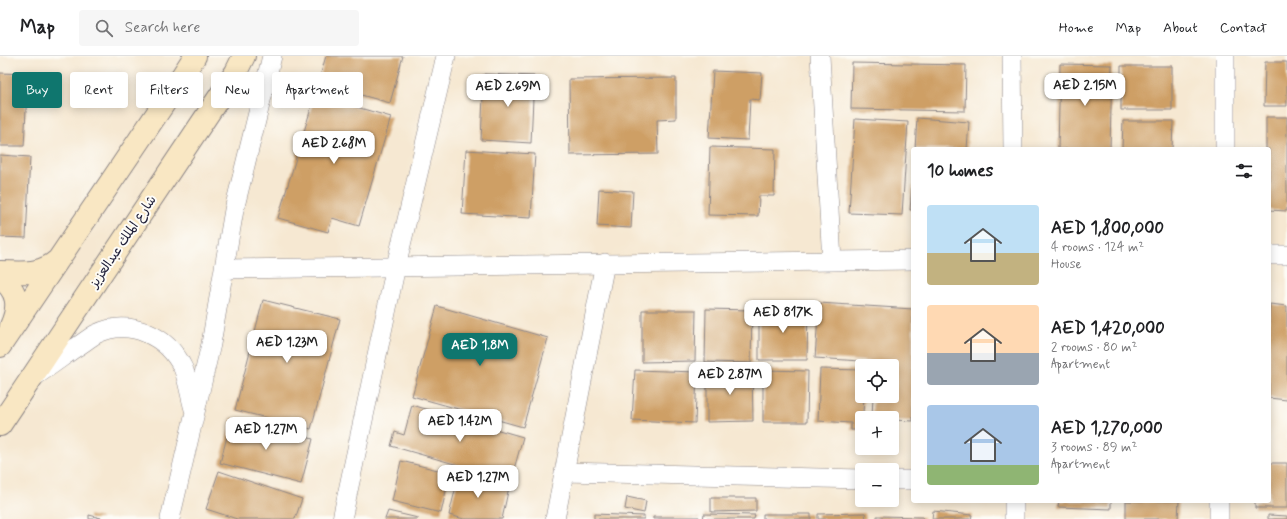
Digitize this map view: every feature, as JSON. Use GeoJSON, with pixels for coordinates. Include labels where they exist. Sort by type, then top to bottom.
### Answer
{"type":"FeatureCollection","features":[{"type":"Feature","properties":{"kind":"street"},"geometry":{"type":"LineString","coordinates":[[181,56],[183,64],[181,72]]}},
{"type":"Feature","properties":{"kind":"street"},"geometry":{"type":"LineString","coordinates":[[185,72],[195,56]]}},
{"type":"Feature","properties":{"kind":"street","name":"شارع الملك عبدالعزيز"},"geometry":{"type":"LineString","coordinates":[[0,425],[236,72],[244,56]]}},
{"type":"Feature","properties":{"kind":"street"},"geometry":{"type":"LineString","coordinates":[[170,519],[211,344],[234,210],[272,56]]}},
{"type":"Feature","properties":{"kind":"street"},"geometry":{"type":"LineString","coordinates":[[342,519],[396,266],[446,56]]}},
{"type":"Feature","properties":{"kind":"street"},"geometry":{"type":"LineString","coordinates":[[820,56],[832,261]]}},
{"type":"Feature","properties":{"kind":"street"},"geometry":{"type":"LineString","coordinates":[[1012,56],[1013,147]]}},
{"type":"Feature","properties":{"kind":"street"},"geometry":{"type":"LineString","coordinates":[[1225,56],[1225,147]]}},
{"type":"Feature","properties":{"kind":"street"},"geometry":{"type":"LineString","coordinates":[[3,341],[161,108]]}},
{"type":"Feature","properties":{"kind":"street"},"geometry":{"type":"LineString","coordinates":[[1271,255],[1287,255]]}},
{"type":"Feature","properties":{"kind":"street"},"geometry":{"type":"LineString","coordinates":[[0,272],[38,272],[51,266],[58,259]]}},
{"type":"Feature","properties":{"kind":"street"},"geometry":{"type":"LineString","coordinates":[[224,269],[911,260]]}},
{"type":"Feature","properties":{"kind":"street"},"geometry":{"type":"LineString","coordinates":[[555,519],[605,263]]}},
{"type":"Feature","properties":{"kind":"street"},"geometry":{"type":"LineString","coordinates":[[0,278],[10,285],[14,292],[16,302],[14,320],[3,341]]}},
{"type":"Feature","properties":{"kind":"street"},"geometry":{"type":"LineString","coordinates":[[30,380],[95,335],[108,329],[134,328],[156,337],[174,354],[183,369],[195,413]]}},
{"type":"Feature","properties":{"kind":"street"},"geometry":{"type":"LineString","coordinates":[[564,472],[855,479]]}},
{"type":"Feature","properties":{"kind":"street"},"geometry":{"type":"LineString","coordinates":[[899,480],[911,480]]}},
{"type":"Feature","properties":{"kind":"street"},"geometry":{"type":"LineString","coordinates":[[1014,503],[1014,519]]}},
{"type":"Feature","properties":{"kind":"street"},"geometry":{"type":"LineString","coordinates":[[1219,503],[1219,519]]}},
{"type":"Feature","properties":{"kind":"building"},"geometry":{"type":"Polygon","coordinates":[[[326,56],[403,56],[390,103],[363,96],[363,72],[321,72],[326,56]]]}},
{"type":"Feature","properties":{"kind":"building"},"geometry":{"type":"Polygon","coordinates":[[[1265,62],[1287,62],[1287,106],[1264,106],[1265,62]]]}},
{"type":"Feature","properties":{"kind":"building"},"geometry":{"type":"Polygon","coordinates":[[[852,63],[966,65],[965,111],[851,109],[852,63]]]}},
{"type":"Feature","properties":{"kind":"building"},"geometry":{"type":"Polygon","coordinates":[[[1060,64],[1112,65],[1110,147],[1058,147],[1060,64]]]}},
{"type":"Feature","properties":{"kind":"building"},"geometry":{"type":"Polygon","coordinates":[[[1121,66],[1172,66],[1172,110],[1121,110],[1121,66]]]}},
{"type":"Feature","properties":{"kind":"building"},"geometry":{"type":"Polygon","coordinates":[[[713,71],[762,73],[760,100],[750,99],[748,140],[709,138],[713,71]]]}},
{"type":"Feature","properties":{"kind":"building"},"geometry":{"type":"Polygon","coordinates":[[[0,73],[12,73],[12,108],[26,108],[24,146],[0,146],[0,73]]]}},
{"type":"Feature","properties":{"kind":"building"},"geometry":{"type":"Polygon","coordinates":[[[484,74],[534,76],[531,143],[481,140],[484,74]]]}},
{"type":"Feature","properties":{"kind":"building"},"geometry":{"type":"Polygon","coordinates":[[[676,78],[676,119],[657,120],[658,154],[570,155],[569,79],[676,78]]]}},
{"type":"Feature","properties":{"kind":"building"},"geometry":{"type":"Polygon","coordinates":[[[311,108],[360,108],[391,117],[359,226],[332,218],[328,232],[278,218],[311,108]]]}},
{"type":"Feature","properties":{"kind":"building"},"geometry":{"type":"Polygon","coordinates":[[[1266,117],[1287,117],[1287,211],[1271,210],[1271,147],[1266,147],[1266,117]]]}},
{"type":"Feature","properties":{"kind":"building"},"geometry":{"type":"Polygon","coordinates":[[[917,118],[969,122],[967,147],[915,147],[917,118]]]}},
{"type":"Feature","properties":{"kind":"building"},"geometry":{"type":"Polygon","coordinates":[[[855,119],[908,122],[902,215],[849,213],[855,119]]]}},
{"type":"Feature","properties":{"kind":"building"},"geometry":{"type":"Polygon","coordinates":[[[1123,121],[1173,121],[1172,147],[1122,147],[1123,121]]]}},
{"type":"Feature","properties":{"kind":"building"},"geometry":{"type":"Polygon","coordinates":[[[710,147],[775,149],[774,196],[759,196],[758,216],[708,215],[710,147]]]}},
{"type":"Feature","properties":{"kind":"building"},"geometry":{"type":"Polygon","coordinates":[[[466,150],[535,154],[531,218],[462,214],[466,150]]]}},
{"type":"Feature","properties":{"kind":"building"},"geometry":{"type":"Polygon","coordinates":[[[0,155],[30,157],[26,238],[0,237],[0,155]]]}},
{"type":"Feature","properties":{"kind":"building"},"geometry":{"type":"Polygon","coordinates":[[[599,189],[633,191],[631,228],[597,226],[599,189]]]}},
{"type":"Feature","properties":{"kind":"building"},"geometry":{"type":"Polygon","coordinates":[[[263,300],[340,319],[311,429],[235,410],[263,300]]]}},
{"type":"Feature","properties":{"kind":"building"},"geometry":{"type":"Polygon","coordinates":[[[819,303],[911,309],[911,421],[899,420],[899,411],[872,411],[873,403],[899,403],[899,359],[855,359],[855,361],[815,358],[819,303]]]}},
{"type":"Feature","properties":{"kind":"building"},"geometry":{"type":"Polygon","coordinates":[[[1271,304],[1287,306],[1287,400],[1271,398],[1271,304]]]}},
{"type":"Feature","properties":{"kind":"building"},"geometry":{"type":"Polygon","coordinates":[[[437,306],[548,338],[523,427],[412,396],[437,306]]]}},
{"type":"Feature","properties":{"kind":"building"},"geometry":{"type":"Polygon","coordinates":[[[759,308],[808,309],[807,360],[759,360],[759,308]]]}},
{"type":"Feature","properties":{"kind":"building"},"geometry":{"type":"Polygon","coordinates":[[[706,309],[752,310],[751,363],[705,362],[706,309]]]}},
{"type":"Feature","properties":{"kind":"building"},"geometry":{"type":"Polygon","coordinates":[[[642,310],[696,310],[695,361],[642,362],[642,310]]]}},
{"type":"Feature","properties":{"kind":"building"},"geometry":{"type":"Polygon","coordinates":[[[752,369],[753,421],[707,422],[707,370],[752,369]]]}},
{"type":"Feature","properties":{"kind":"building"},"geometry":{"type":"Polygon","coordinates":[[[820,369],[855,370],[855,403],[864,403],[863,411],[855,411],[855,430],[851,430],[851,423],[818,421],[820,369]]]}},
{"type":"Feature","properties":{"kind":"building"},"geometry":{"type":"Polygon","coordinates":[[[635,370],[697,372],[695,423],[632,420],[635,370]]]}},
{"type":"Feature","properties":{"kind":"building"},"geometry":{"type":"Polygon","coordinates":[[[763,370],[808,371],[807,422],[763,422],[763,370]]]}},
{"type":"Feature","properties":{"kind":"building"},"geometry":{"type":"Polygon","coordinates":[[[412,405],[523,437],[511,480],[391,446],[395,432],[404,435],[412,405]]]}},
{"type":"Feature","properties":{"kind":"building"},"geometry":{"type":"Polygon","coordinates":[[[232,418],[313,439],[301,484],[220,463],[232,418]]]}},
{"type":"Feature","properties":{"kind":"building"},"geometry":{"type":"Polygon","coordinates":[[[401,461],[450,473],[441,513],[392,501],[401,461]]]}},
{"type":"Feature","properties":{"kind":"building"},"geometry":{"type":"Polygon","coordinates":[[[1271,463],[1287,463],[1287,508],[1255,508],[1255,503],[1271,503],[1271,463]]]}},
{"type":"Feature","properties":{"kind":"building"},"geometry":{"type":"Polygon","coordinates":[[[219,471],[302,499],[295,519],[237,519],[206,509],[219,471]]]}},
{"type":"Feature","properties":{"kind":"building"},"geometry":{"type":"Polygon","coordinates":[[[459,474],[509,487],[502,519],[464,519],[449,515],[459,474]]]}},
{"type":"Feature","properties":{"kind":"building"},"geometry":{"type":"Polygon","coordinates":[[[627,497],[646,501],[644,513],[625,509],[627,497]]]}},
{"type":"Feature","properties":{"kind":"building"},"geometry":{"type":"Polygon","coordinates":[[[711,498],[756,498],[756,511],[711,512],[711,498]]]}},
{"type":"Feature","properties":{"kind":"building"},"geometry":{"type":"Polygon","coordinates":[[[1059,503],[1111,503],[1111,509],[1058,507],[1059,503]]]}},
{"type":"Feature","properties":{"kind":"building"},"geometry":{"type":"Polygon","coordinates":[[[1126,503],[1179,503],[1178,519],[1126,519],[1126,503]]]}},
{"type":"Feature","properties":{"kind":"building"},"geometry":{"type":"Polygon","coordinates":[[[388,511],[418,518],[418,519],[385,519],[388,511]]]}},
{"type":"Feature","properties":{"kind":"building"},"geometry":{"type":"Polygon","coordinates":[[[933,511],[972,515],[971,519],[932,519],[933,511]]]}},
{"type":"Feature","properties":{"kind":"building"},"geometry":{"type":"Polygon","coordinates":[[[865,513],[866,519],[818,519],[818,514],[865,513]]]}},
{"type":"Feature","properties":{"kind":"building"},"geometry":{"type":"Polygon","coordinates":[[[594,514],[644,516],[644,519],[594,519],[594,514]]]}},
{"type":"Feature","properties":{"kind":"building"},"geometry":{"type":"Polygon","coordinates":[[[704,514],[755,515],[754,519],[703,519],[704,514]]]}},
{"type":"Feature","properties":{"kind":"building"},"geometry":{"type":"Polygon","coordinates":[[[763,514],[811,514],[811,519],[763,519],[763,514]]]}},
{"type":"Feature","properties":{"kind":"building"},"geometry":{"type":"Polygon","coordinates":[[[89,515],[101,518],[101,519],[89,519],[89,515]]]}},
{"type":"Feature","properties":{"kind":"building"},"geometry":{"type":"Polygon","coordinates":[[[1268,515],[1287,516],[1287,519],[1268,519],[1268,515]]]}},
{"type":"Feature","properties":{"kind":"building"},"geometry":{"type":"Polygon","coordinates":[[[877,516],[923,517],[923,519],[877,519],[877,516]]]}},
{"type":"Feature","properties":{"kind":"building"},"geometry":{"type":"Polygon","coordinates":[[[653,517],[699,517],[699,519],[653,519],[653,517]]]}}]}
